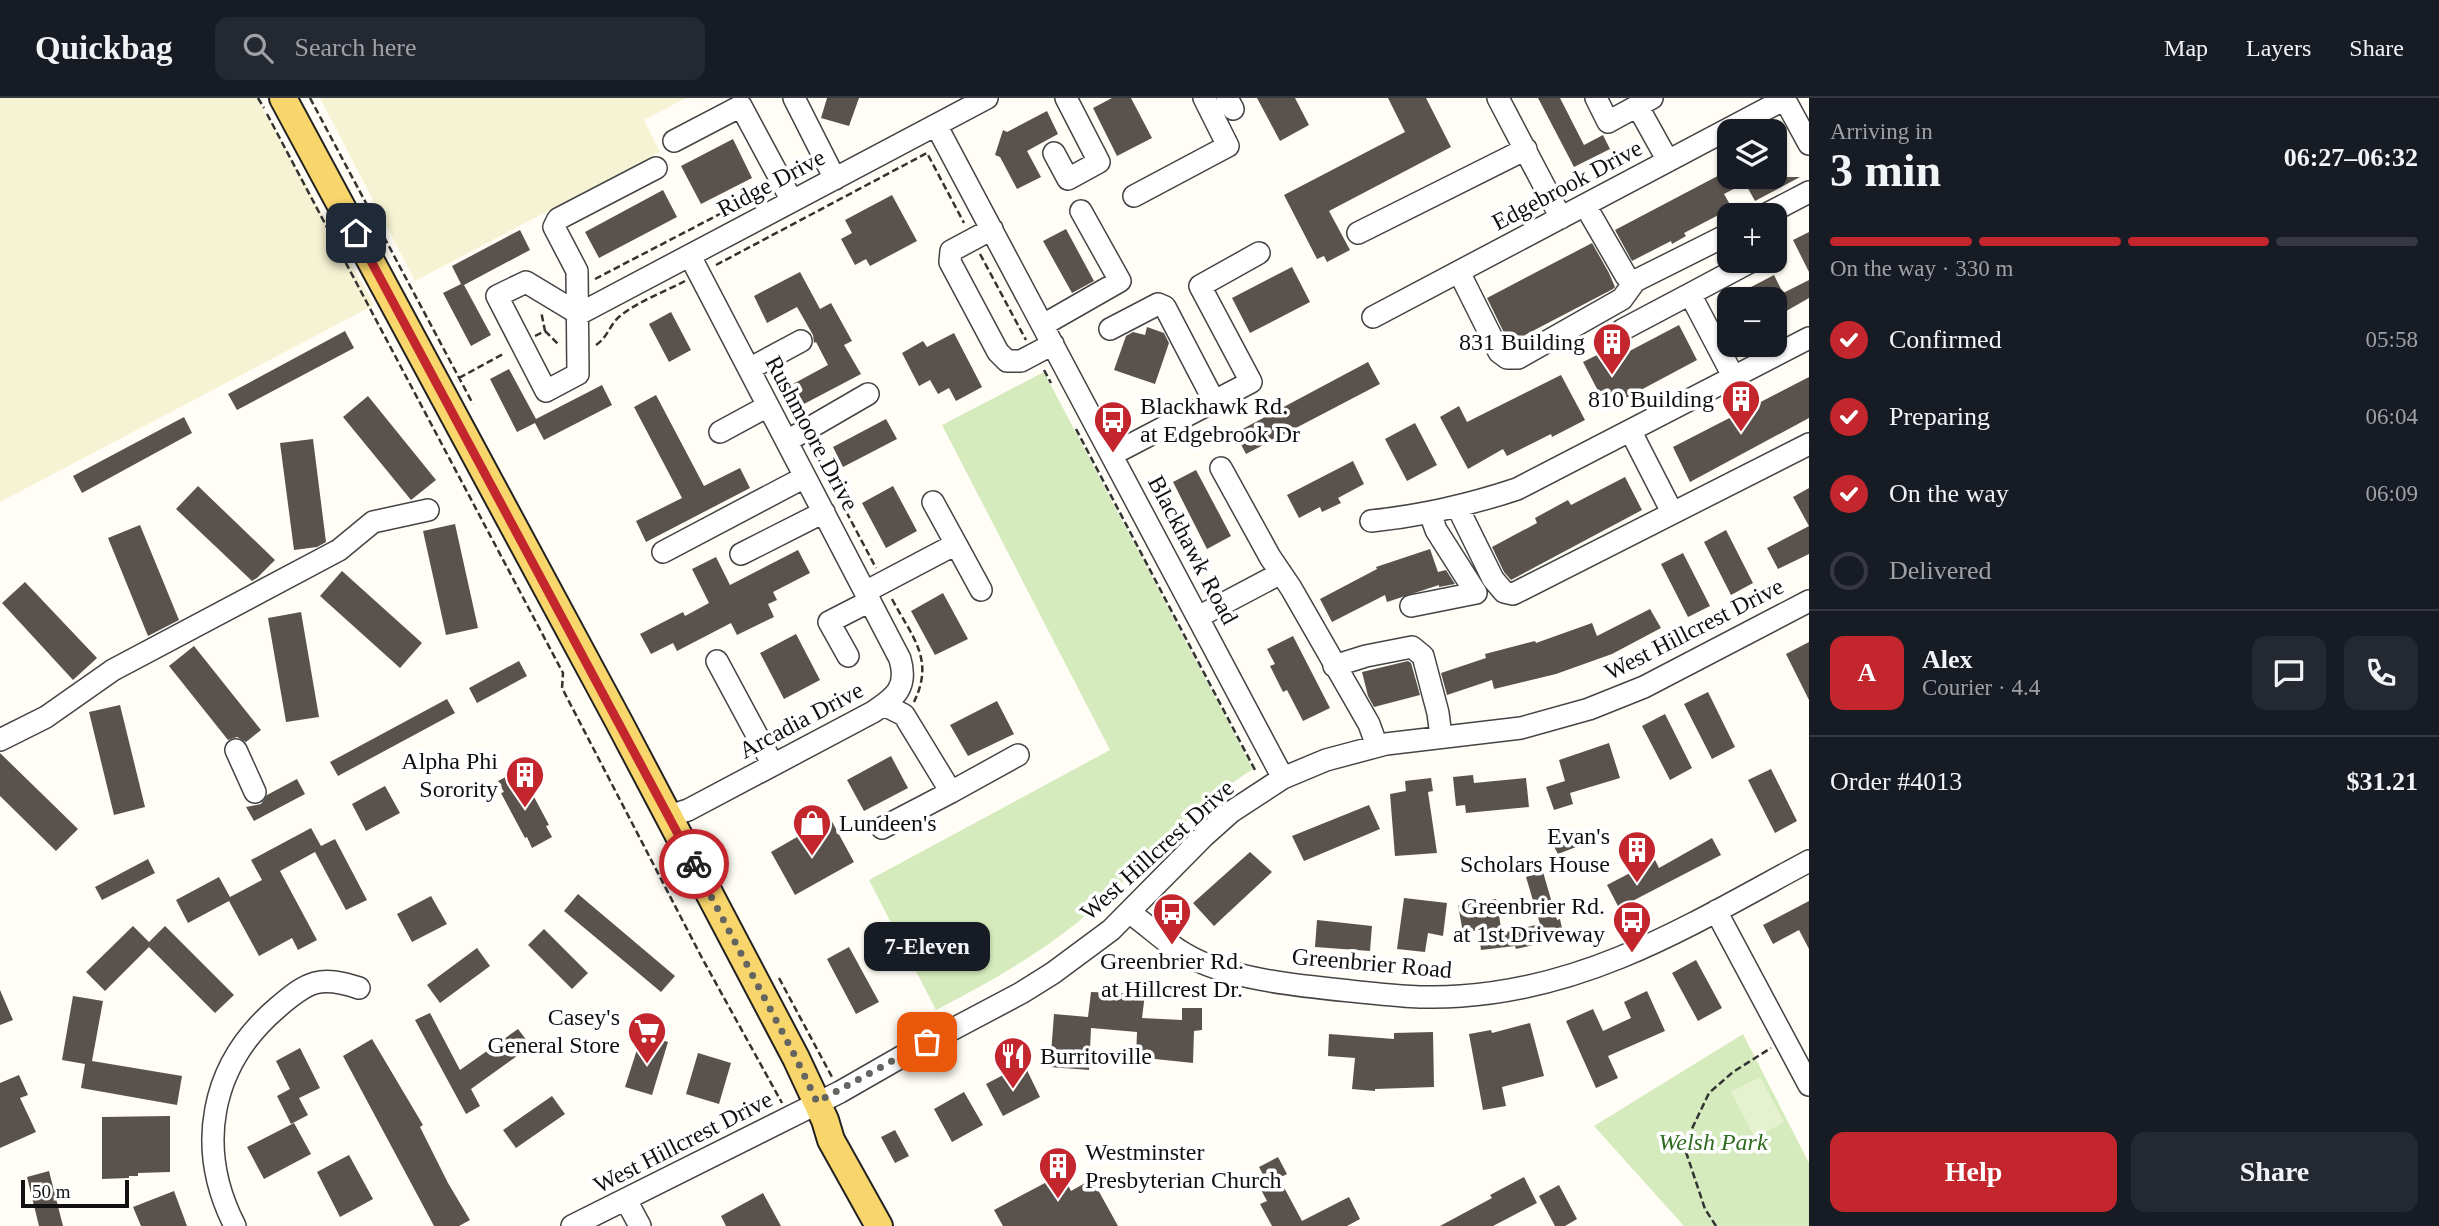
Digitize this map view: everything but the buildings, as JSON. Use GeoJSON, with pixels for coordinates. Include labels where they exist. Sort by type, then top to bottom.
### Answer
{"type":"FeatureCollection","features":[{"type":"Feature","properties":{"kind":"main road"},"geometry":{"type":"LineString","coordinates":[[283,98],[669,816],[796,1058],[831,1140],[879,1226]]}},
{"type":"Feature","properties":{"kind":"street"},"geometry":{"type":"LineString","coordinates":[[794,98],[835,179]]}},
{"type":"Feature","properties":{"kind":"street","name":"Ridge Drive"},"geometry":{"type":"LineString","coordinates":[[579,314],[987,98]]}},
{"type":"Feature","properties":{"kind":"street"},"geometry":{"type":"LineString","coordinates":[[1054,153],[1068,180],[1099,162],[1066,98]]}},
{"type":"Feature","properties":{"kind":"street"},"geometry":{"type":"LineString","coordinates":[[1135,196],[1228,146],[1204,98]]}},
{"type":"Feature","properties":{"kind":"street"},"geometry":{"type":"LineString","coordinates":[[1498,98],[1561,218]]}},
{"type":"Feature","properties":{"kind":"street"},"geometry":{"type":"LineString","coordinates":[[1596,98],[1608,122],[1645,103],[1668,161]]}},
{"type":"Feature","properties":{"kind":"street"},"geometry":{"type":"LineString","coordinates":[[1793,103],[1809,144]]}},
{"type":"Feature","properties":{"kind":"street","name":"Edgebrook Drive"},"geometry":{"type":"LineString","coordinates":[[1373,317],[1668,161],[1793,103]]}},
{"type":"Feature","properties":{"kind":"street"},"geometry":{"type":"LineString","coordinates":[[674,141],[741,106],[792,201]]}},
{"type":"Feature","properties":{"kind":"street","name":"Blackhawk Road"},"geometry":{"type":"LineString","coordinates":[[936,125],[1283,778]]}},
{"type":"Feature","properties":{"kind":"street"},"geometry":{"type":"LineString","coordinates":[[1358,233],[1525,149]]}},
{"type":"Feature","properties":{"kind":"street"},"geometry":{"type":"LineString","coordinates":[[579,314],[526,282],[497,296],[545,391],[578,374],[579,314],[577,271],[554,227],[558,219],[656,168]]}},
{"type":"Feature","properties":{"kind":"street"},"geometry":{"type":"LineString","coordinates":[[1787,204],[1809,192]]}},
{"type":"Feature","properties":{"kind":"street"},"geometry":{"type":"LineString","coordinates":[[1585,205],[1626,276],[1635,281]]}},
{"type":"Feature","properties":{"kind":"street"},"geometry":{"type":"LineString","coordinates":[[992,229],[951,251],[950,262],[998,352],[1007,361],[1021,361],[1034,354],[1048,334],[1120,281],[1081,211]]}},
{"type":"Feature","properties":{"kind":"street"},"geometry":{"type":"LineString","coordinates":[[1458,272],[1499,352],[1507,358],[1518,358],[1622,299],[1635,281],[1717,240]]}},
{"type":"Feature","properties":{"kind":"street"},"geometry":{"type":"LineString","coordinates":[[1113,454],[1251,382],[1200,286],[1259,253]]}},
{"type":"Feature","properties":{"kind":"street","name":"Rushmoore Drive"},"geometry":{"type":"LineString","coordinates":[[690,256],[887,634]]}},
{"type":"Feature","properties":{"kind":"street"},"geometry":{"type":"LineString","coordinates":[[1622,330],[1729,273]]}},
{"type":"Feature","properties":{"kind":"street"},"geometry":{"type":"LineString","coordinates":[[1690,294],[1733,376]]}},
{"type":"Feature","properties":{"kind":"street"},"geometry":{"type":"LineString","coordinates":[[1110,329],[1158,304],[1165,307],[1214,401]]}},
{"type":"Feature","properties":{"kind":"street"},"geometry":{"type":"LineString","coordinates":[[749,369],[801,341]]}},
{"type":"Feature","properties":{"kind":"street"},"geometry":{"type":"LineString","coordinates":[[1371,522],[1479,502],[1517,489],[1631,432],[1733,376],[1807,343]]}},
{"type":"Feature","properties":{"kind":"street"},"geometry":{"type":"LineString","coordinates":[[787,441],[868,394]]}},
{"type":"Feature","properties":{"kind":"street"},"geometry":{"type":"LineString","coordinates":[[720,432],[768,406]]}},
{"type":"Feature","properties":{"kind":"street"},"geometry":{"type":"LineString","coordinates":[[1631,432],[1672,512]]}},
{"type":"Feature","properties":{"kind":"street"},"geometry":{"type":"LineString","coordinates":[[1457,506],[1493,579],[1504,592],[1513,594],[1809,444]]}},
{"type":"Feature","properties":{"kind":"street"},"geometry":{"type":"LineString","coordinates":[[1222,468],[1270,558],[1368,724],[1377,746]]}},
{"type":"Feature","properties":{"kind":"street"},"geometry":{"type":"LineString","coordinates":[[663,552],[805,477]]}},
{"type":"Feature","properties":{"kind":"street"},"geometry":{"type":"LineString","coordinates":[[933,502],[981,590]]}},
{"type":"Feature","properties":{"kind":"street"},"geometry":{"type":"LineString","coordinates":[[0,740],[46,717],[113,670],[339,550],[373,522],[428,510]]}},
{"type":"Feature","properties":{"kind":"street"},"geometry":{"type":"LineString","coordinates":[[741,554],[824,512]]}},
{"type":"Feature","properties":{"kind":"street"},"geometry":{"type":"LineString","coordinates":[[1411,606],[1476,593],[1436,530],[1430,513]]}},
{"type":"Feature","properties":{"kind":"street"},"geometry":{"type":"LineString","coordinates":[[848,656],[829,622],[867,596],[956,544]]}},
{"type":"Feature","properties":{"kind":"street"},"geometry":{"type":"LineString","coordinates":[[1198,617],[1281,573]]}},
{"type":"Feature","properties":{"kind":"street","name":"West Hillcrest Drive"},"geometry":{"type":"LineString","coordinates":[[572,1226],[792,1116],[1021,993],[1091,945],[1130,913],[1203,837],[1231,812],[1283,778],[1326,760],[1377,746],[1521,728],[1590,709],[1644,687],[1809,601]]}},
{"type":"Feature","properties":{"kind":"street","name":"Arcadia Drive"},"geometry":{"type":"LineString","coordinates":[[669,816],[688,810],[884,705],[901,687],[904,679],[900,659],[887,634]]}},
{"type":"Feature","properties":{"kind":"street"},"geometry":{"type":"LineString","coordinates":[[1334,666],[1366,656],[1412,647],[1423,656],[1438,713],[1441,736]]}},
{"type":"Feature","properties":{"kind":"street"},"geometry":{"type":"LineString","coordinates":[[717,661],[773,765]]}},
{"type":"Feature","properties":{"kind":"street"},"geometry":{"type":"LineString","coordinates":[[884,705],[904,715],[951,792]]}},
{"type":"Feature","properties":{"kind":"street"},"geometry":{"type":"LineString","coordinates":[[236,750],[255,792]]}},
{"type":"Feature","properties":{"kind":"street"},"geometry":{"type":"LineString","coordinates":[[882,828],[1018,755]]}},
{"type":"Feature","properties":{"kind":"street","name":"Greenbrier Road"},"geometry":{"type":"LineString","coordinates":[[1130,913],[1186,955],[1218,969],[1303,986],[1401,996],[1437,997],[1492,993],[1548,983],[1588,972],[1670,936],[1809,861]]}},
{"type":"Feature","properties":{"kind":"street"},"geometry":{"type":"LineString","coordinates":[[1716,911],[1809,1085]]}},
{"type":"Feature","properties":{"kind":"street"},"geometry":{"type":"LineString","coordinates":[[235,1226],[219,1189],[213,1155],[215,1111],[228,1067],[254,1029],[282,1003],[306,988],[324,979],[359,988]]}},
{"type":"Feature","properties":{"kind":"street"},"geometry":{"type":"LineString","coordinates":[[626,1200],[640,1226]]}},
{"type":"Feature","properties":{"kind":"path"},"geometry":{"type":"LineString","coordinates":[[258,98],[563,673],[562,688],[690,935],[775,1093],[792,1116]]}},
{"type":"Feature","properties":{"kind":"path"},"geometry":{"type":"LineString","coordinates":[[716,265],[927,153],[1054,387]]}},
{"type":"Feature","properties":{"kind":"path"},"geometry":{"type":"LineString","coordinates":[[1073,423],[1255,770]]}},
{"type":"Feature","properties":{"kind":"path"},"geometry":{"type":"LineString","coordinates":[[1716,1226],[1705,1209],[1686,1152],[1688,1137],[1709,1093],[1770,1048]]}},
{"type":"Feature","properties":{"kind":"shaded area"},"geometry":{"type":"Polygon","coordinates":[[[0,98],[257,98],[374,305],[0,502],[0,98]]]}},
{"type":"Feature","properties":{"kind":"shaded area"},"geometry":{"type":"Polygon","coordinates":[[[320,98],[686,98],[644,120],[660,152],[415,281],[320,98]]]}},
{"type":"Feature","properties":{"kind":"green space"},"geometry":{"type":"Polygon","coordinates":[[[1044,372],[1253,769],[1208,802],[1068,930],[1013,967],[936,1010],[869,880],[1110,750],[942,425],[1044,372]]]}},
{"type":"Feature","properties":{"kind":"green space","name":"Welsh Park"},"geometry":{"type":"Polygon","coordinates":[[[1743,1034],[1809,1163],[1809,1226],[1684,1226],[1594,1126],[1743,1034]]]}},
{"type":"Feature","properties":{"kind":"green space"},"geometry":{"type":"Polygon","coordinates":[[[1760,1077],[1784,1122],[1755,1138],[1731,1092],[1760,1077]]]}},
{"type":"Feature","properties":{"kind":"way so far"},"geometry":{"type":"LineString","coordinates":[[694,864],[817,1102],[840,1092],[927,1042]]}},
{"type":"Feature","properties":{"kind":"place","name":"831 Building"},"geometry":{"type":"Point","coordinates":[1612,376]}},
{"type":"Feature","properties":{"kind":"place","name":"810 Building"},"geometry":{"type":"Point","coordinates":[1741,433]}},
{"type":"Feature","properties":{"kind":"place","name":"Blackhawk Rd. at Edgebrook Dr"},"geometry":{"type":"Point","coordinates":[1113,454]}},
{"type":"Feature","properties":{"kind":"place","name":"Alpha Phi Sorority"},"geometry":{"type":"Point","coordinates":[525,809]}},
{"type":"Feature","properties":{"kind":"place","name":"Lundeen's"},"geometry":{"type":"Point","coordinates":[812,857]}},
{"type":"Feature","properties":{"kind":"place","name":"Evan's Scholars House"},"geometry":{"type":"Point","coordinates":[1637,884]}},
{"type":"Feature","properties":{"kind":"place","name":"Greenbrier Rd. at Hillcrest Dr."},"geometry":{"type":"Point","coordinates":[1172,946]}},
{"type":"Feature","properties":{"kind":"place","name":"Greenbrier Rd. at 1st Driveway"},"geometry":{"type":"Point","coordinates":[1632,954]}},
{"type":"Feature","properties":{"kind":"place","name":"7-Eleven"},"geometry":{"type":"Point","coordinates":[927,1042]}},
{"type":"Feature","properties":{"kind":"place","name":"Casey's General Store"},"geometry":{"type":"Point","coordinates":[647,1065]}},
{"type":"Feature","properties":{"kind":"place","name":"Burritoville"},"geometry":{"type":"Point","coordinates":[1013,1090]}},
{"type":"Feature","properties":{"kind":"place","name":"Westminster Presbyterian Church"},"geometry":{"type":"Point","coordinates":[1058,1200]}},
{"type":"Feature","properties":{"kind":"route"},"geometry":{"type":"LineString","coordinates":[[356,233],[694,864]]}}]}
